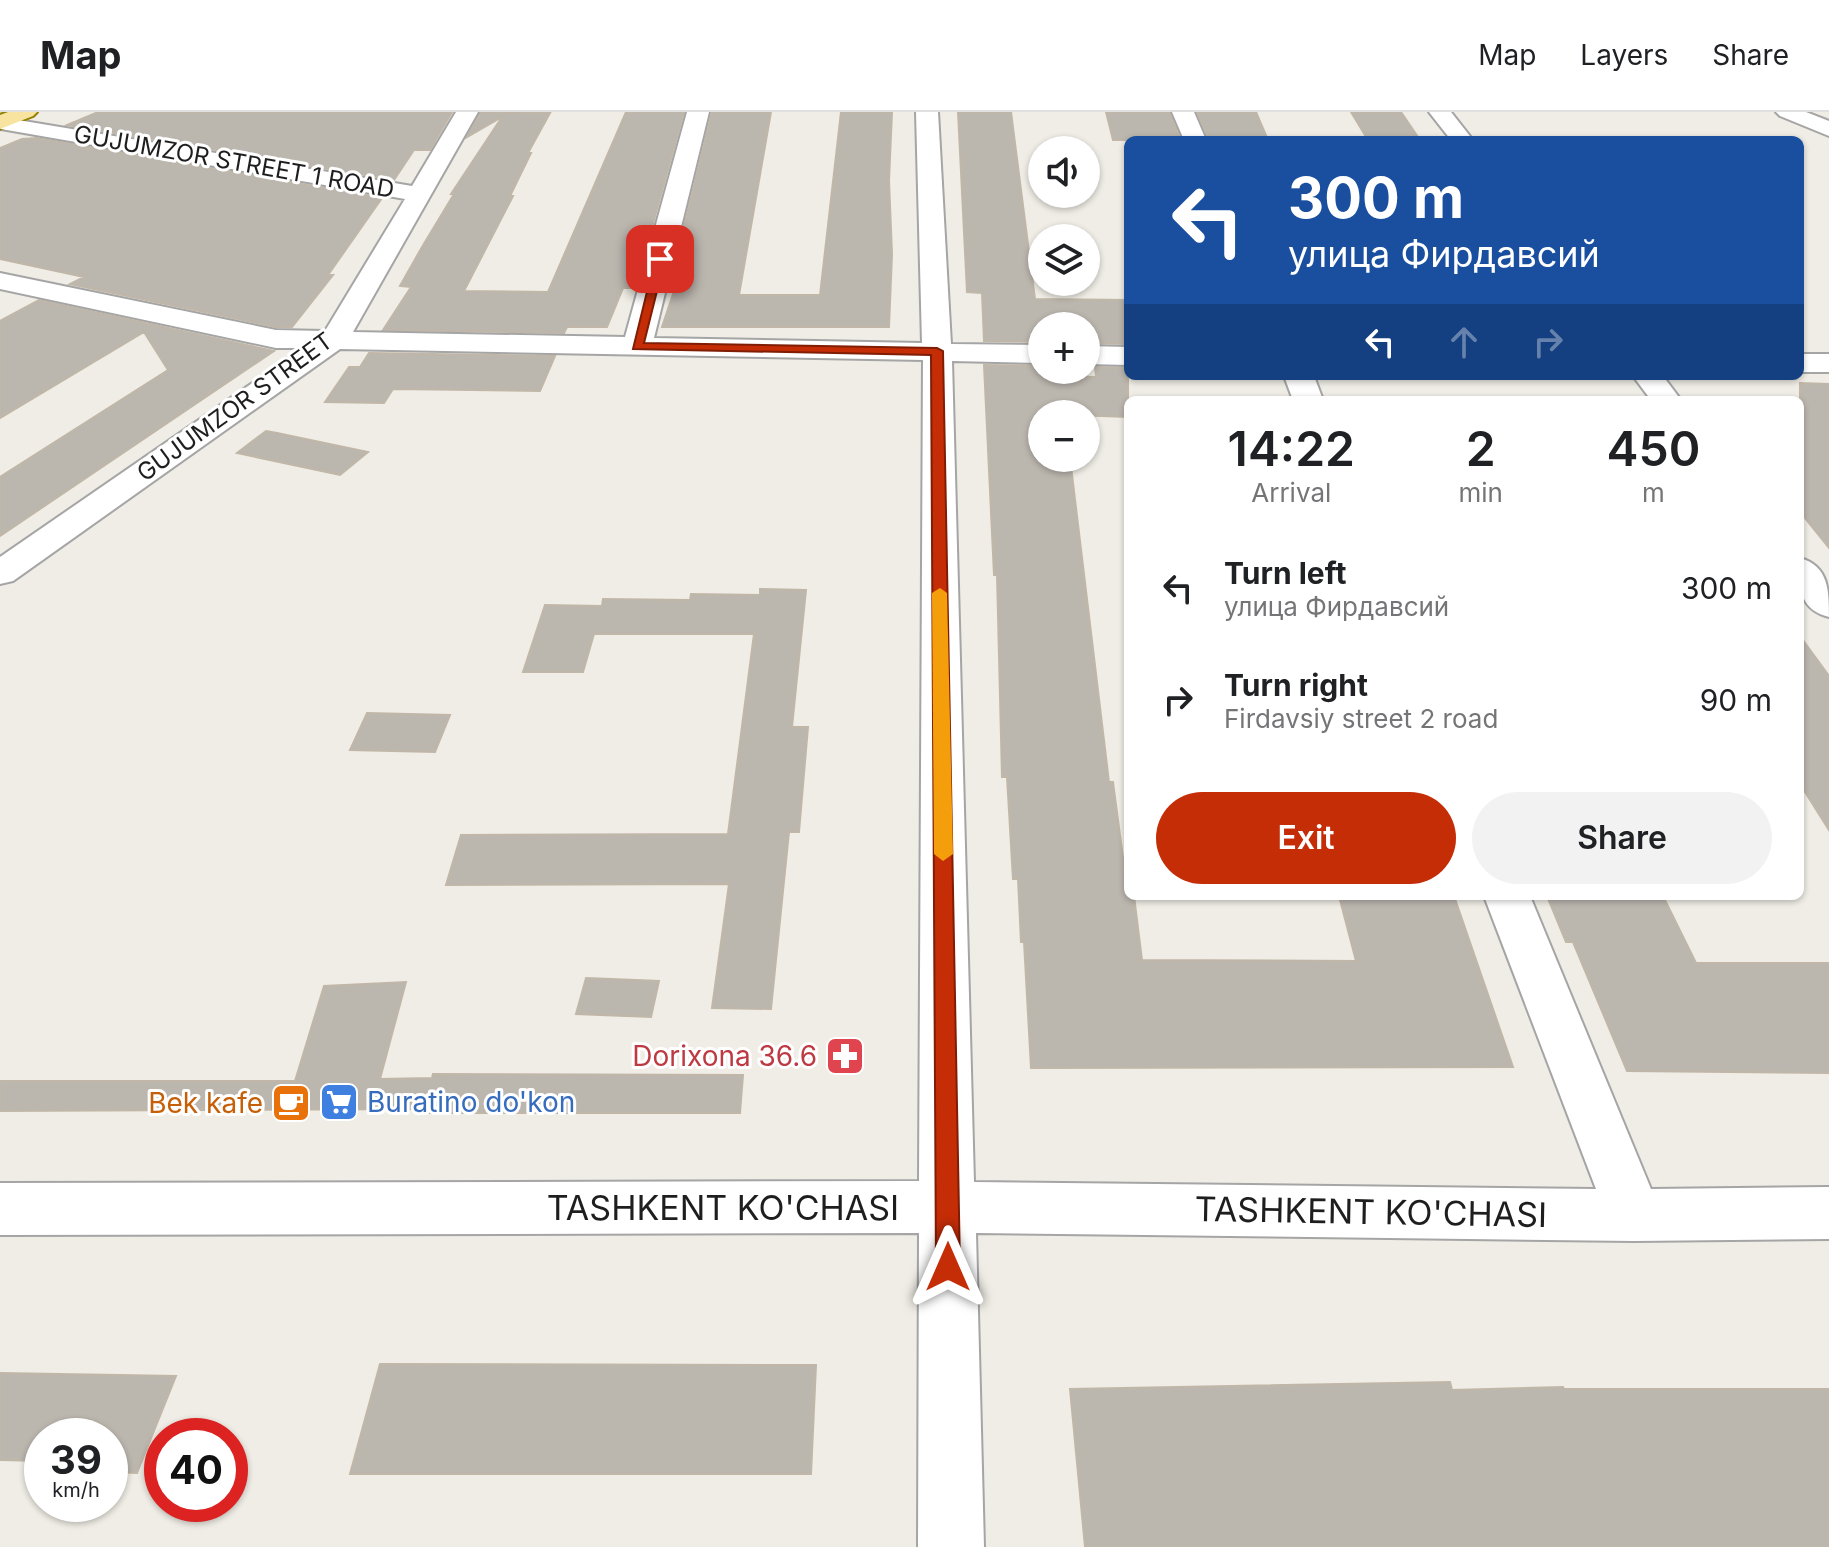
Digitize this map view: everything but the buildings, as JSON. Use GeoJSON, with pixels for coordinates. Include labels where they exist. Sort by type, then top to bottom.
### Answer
{"type":"FeatureCollection","features":[{"type":"Feature","properties":{"kind":"main road"},"geometry":{"type":"LineString","coordinates":[[1,123],[26,112]]}},
{"type":"Feature","properties":{"kind":"street","name":"GUJUMZOR STREET"},"geometry":{"type":"LineString","coordinates":[[0,573],[335,339],[467,112]]}},
{"type":"Feature","properties":{"kind":"street"},"geometry":{"type":"LineString","coordinates":[[637,347],[698,112]]}},
{"type":"Feature","properties":{"kind":"street"},"geometry":{"type":"LineString","coordinates":[[927,112],[937,351],[951,1547]]}},
{"type":"Feature","properties":{"kind":"street"},"geometry":{"type":"LineString","coordinates":[[1183,112],[1193,136]]}},
{"type":"Feature","properties":{"kind":"street"},"geometry":{"type":"LineString","coordinates":[[1440,112],[1459,136]]}},
{"type":"Feature","properties":{"kind":"street"},"geometry":{"type":"LineString","coordinates":[[1787,112],[1829,129]]}},
{"type":"Feature","properties":{"kind":"street","name":"GUJUMZOR STREET 1 ROAD"},"geometry":{"type":"LineString","coordinates":[[1,123],[418,194]]}},
{"type":"Feature","properties":{"kind":"street"},"geometry":{"type":"LineString","coordinates":[[0,281],[276,339],[1028,354]]}},
{"type":"Feature","properties":{"kind":"street"},"geometry":{"type":"LineString","coordinates":[[0,305],[35,288]]}},
{"type":"Feature","properties":{"kind":"street"},"geometry":{"type":"LineString","coordinates":[[1100,355],[1124,356]]}},
{"type":"Feature","properties":{"kind":"street"},"geometry":{"type":"LineString","coordinates":[[1804,363],[1829,363]]}},
{"type":"Feature","properties":{"kind":"street"},"geometry":{"type":"LineString","coordinates":[[1804,574],[1829,606]]}},
{"type":"Feature","properties":{"kind":"street"},"geometry":{"type":"LineString","coordinates":[[1509,900],[1634,1215]]}},
{"type":"Feature","properties":{"kind":"street","name":"TASHKENT KO'CHASI"},"geometry":{"type":"LineString","coordinates":[[0,1209],[948,1207],[1634,1215],[1829,1213]]}},
{"type":"Feature","properties":{"kind":"slow traffic"},"geometry":{"type":"LineString","coordinates":[[940,593],[943,854]]}},
{"type":"Feature","properties":{"kind":"place","name":"Dorixona 36.6"},"geometry":{"type":"Point","coordinates":[845,1056]}},
{"type":"Feature","properties":{"kind":"place","name":"Buratino do'kon"},"geometry":{"type":"Point","coordinates":[339,1102]}},
{"type":"Feature","properties":{"kind":"place","name":"Bek kafe"},"geometry":{"type":"Point","coordinates":[291,1103]}},
{"type":"Feature","properties":{"kind":"route"},"geometry":{"type":"LineString","coordinates":[[660,259],[637,347],[937,351],[948,1267]]}}]}
